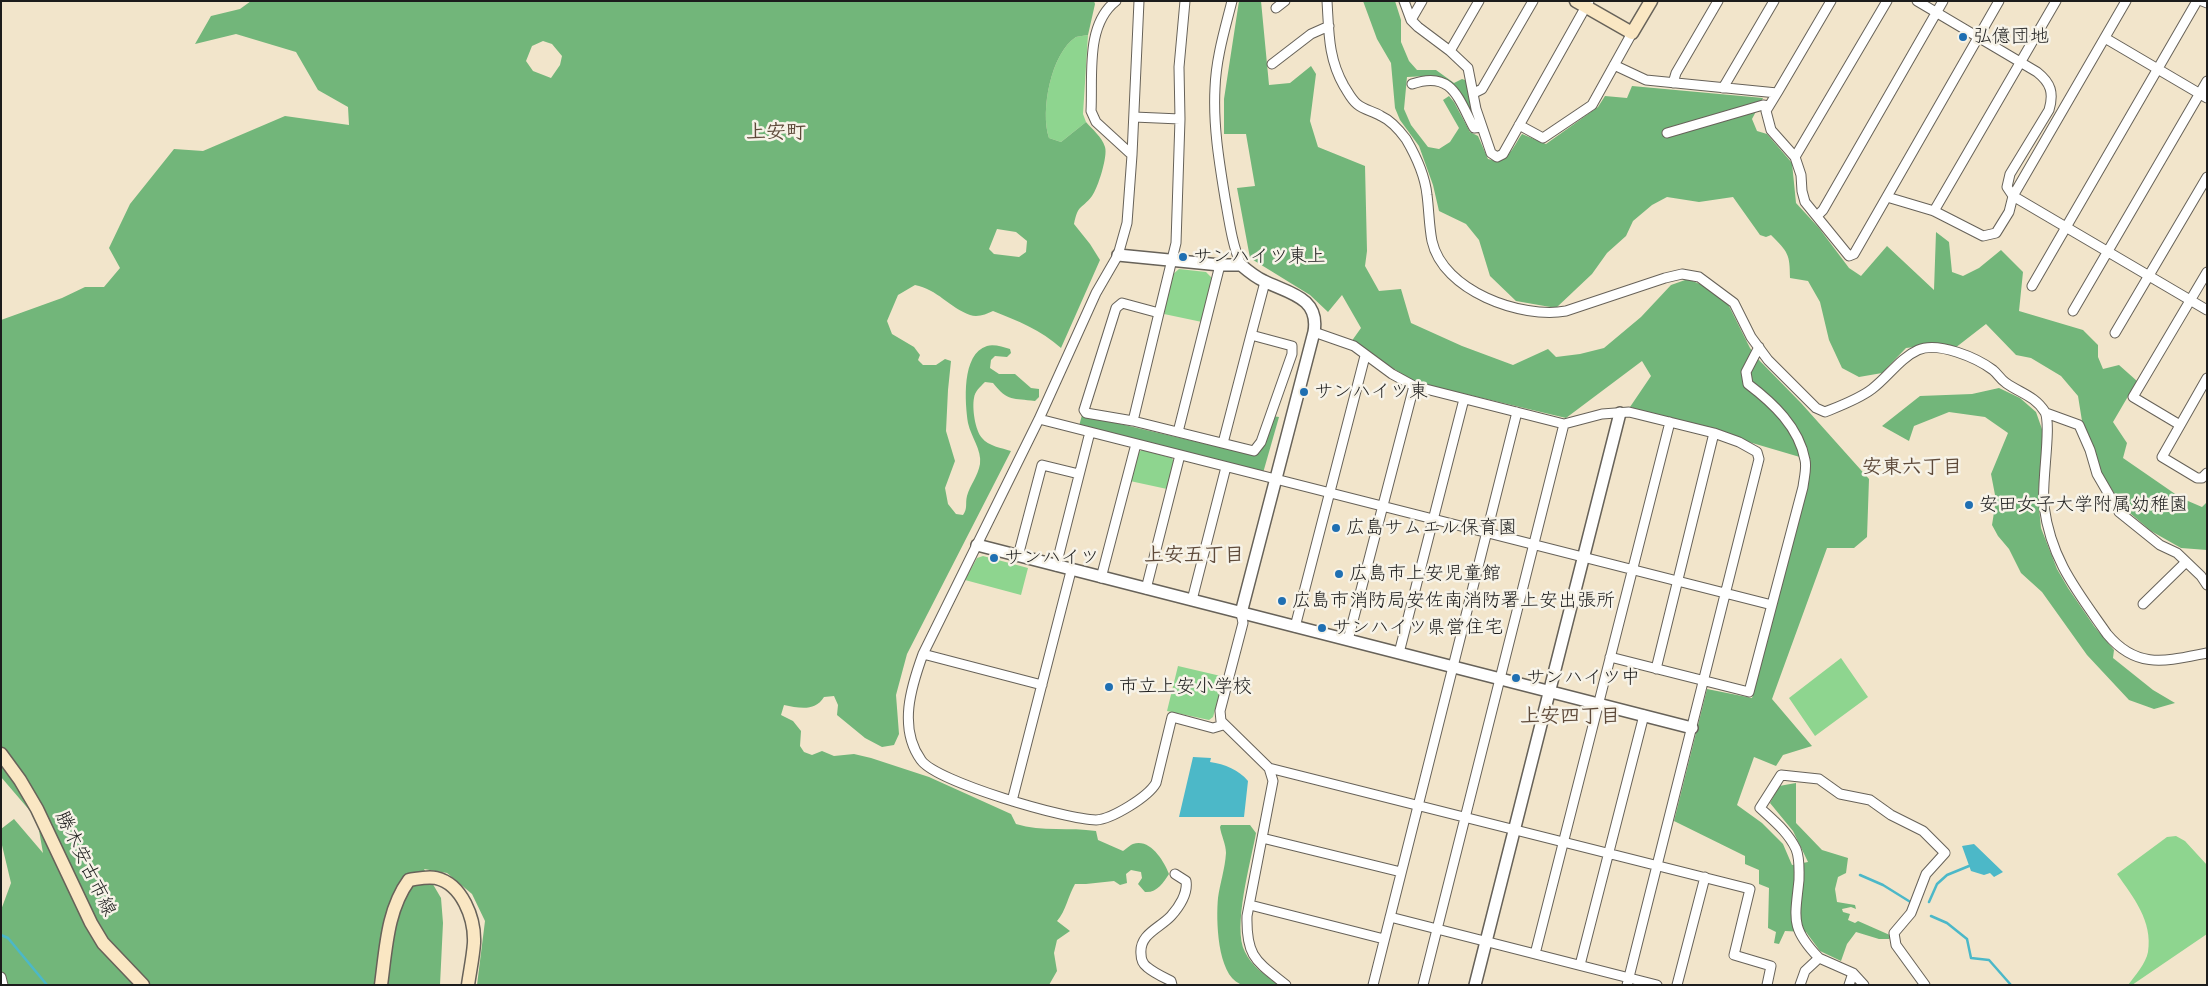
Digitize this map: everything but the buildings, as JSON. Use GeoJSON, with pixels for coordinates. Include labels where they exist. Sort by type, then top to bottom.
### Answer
{"type":"FeatureCollection","features":[{"type":"Feature","properties":{"kind":"main road"},"geometry":{"type":"LineString","coordinates":[[1584,3],[1632,33],[1651,1]]}},
{"type":"Feature","properties":{"kind":"main road","name":"勝木安古市線"},"geometry":{"type":"LineString","coordinates":[[1,754],[38,809],[90,923],[104,943],[143,985]]}},
{"type":"Feature","properties":{"kind":"main road"},"geometry":{"type":"LineString","coordinates":[[381,985],[390,922],[399,894],[409,880],[435,877],[447,882],[457,890],[466,905],[474,941],[468,985]]}},
{"type":"Feature","properties":{"kind":"street"},"geometry":{"type":"LineString","coordinates":[[1116,1],[1106,9],[1094,39],[1091,111],[1096,122],[1132,155]]}},
{"type":"Feature","properties":{"kind":"street"},"geometry":{"type":"LineString","coordinates":[[1139,1],[1127,223],[1118,255],[1096,293],[1039,419],[923,654],[913,682],[909,702],[909,724],[914,746],[921,761],[939,773],[990,795],[1060,814],[1095,820],[1109,818],[1151,792],[1156,783],[1172,717],[1213,728],[1222,725]]}},
{"type":"Feature","properties":{"kind":"street"},"geometry":{"type":"LineString","coordinates":[[1134,422],[1176,244],[1180,119],[1179,67],[1185,1]]}},
{"type":"Feature","properties":{"kind":"street"},"geometry":{"type":"LineString","coordinates":[[1232,1],[1217,64],[1214,121],[1234,244],[1241,265],[1265,282],[1304,300],[1311,309],[1315,324],[1241,613],[1243,623],[1220,711],[1222,725],[1269,768],[1515,828],[1750,889],[1734,955],[1771,966],[1767,985]]}},
{"type":"Feature","properties":{"kind":"street"},"geometry":{"type":"LineString","coordinates":[[1276,8],[1285,1]]}},
{"type":"Feature","properties":{"kind":"street"},"geometry":{"type":"LineString","coordinates":[[1327,1],[1331,54],[1336,71],[1357,104],[1382,116],[1405,138],[1425,182],[1432,240],[1435,250],[1443,265],[1469,288],[1484,297],[1504,305],[1529,312],[1551,314],[1566,311],[1665,278],[1691,274],[1699,277],[1734,302],[1768,360],[1806,399],[1824,412],[1872,390],[1906,358],[1919,349],[1926,348],[1961,353],[1973,357],[1995,371],[2000,380],[2035,399],[2046,413],[2048,430],[2043,484],[2044,506],[2050,536],[2058,558],[2072,584],[2113,641],[2135,658],[2164,661],[2207,653]]}},
{"type":"Feature","properties":{"kind":"street"},"geometry":{"type":"LineString","coordinates":[[1404,1],[1411,20],[1468,68],[1476,109],[1491,153],[1497,157],[1503,154],[1584,3]]}},
{"type":"Feature","properties":{"kind":"street"},"geometry":{"type":"LineString","coordinates":[[1411,20],[1422,1]]}},
{"type":"Feature","properties":{"kind":"street"},"geometry":{"type":"LineString","coordinates":[[1450,51],[1479,1]]}},
{"type":"Feature","properties":{"kind":"street"},"geometry":{"type":"LineString","coordinates":[[1474,93],[1482,89],[1534,1]]}},
{"type":"Feature","properties":{"kind":"street"},"geometry":{"type":"LineString","coordinates":[[1673,83],[1676,73],[1718,1]]}},
{"type":"Feature","properties":{"kind":"street"},"geometry":{"type":"LineString","coordinates":[[1722,88],[1774,1]]}},
{"type":"Feature","properties":{"kind":"street"},"geometry":{"type":"LineString","coordinates":[[1831,1],[1766,111],[1771,130],[1795,157],[1801,175],[1802,191],[1806,202],[1850,256],[1854,254],[2000,1]]}},
{"type":"Feature","properties":{"kind":"street"},"geometry":{"type":"LineString","coordinates":[[1795,157],[1887,1]]}},
{"type":"Feature","properties":{"kind":"street"},"geometry":{"type":"LineString","coordinates":[[1917,1],[2020,62],[2046,80],[2051,89],[2052,99],[2048,110],[2010,174],[2007,187],[2013,196],[2207,310]]}},
{"type":"Feature","properties":{"kind":"street"},"geometry":{"type":"LineString","coordinates":[[1817,216],[1823,210],[1943,1]]}},
{"type":"Feature","properties":{"kind":"street"},"geometry":{"type":"LineString","coordinates":[[1934,211],[2056,1]]}},
{"type":"Feature","properties":{"kind":"street"},"geometry":{"type":"LineString","coordinates":[[1887,197],[1934,211],[1983,236],[1990,236],[1996,233],[2009,212],[2013,196],[2126,1]]}},
{"type":"Feature","properties":{"kind":"street"},"geometry":{"type":"LineString","coordinates":[[2032,286],[2197,1]]}},
{"type":"Feature","properties":{"kind":"street"},"geometry":{"type":"LineString","coordinates":[[2202,1],[2207,3]]}},
{"type":"Feature","properties":{"kind":"street"},"geometry":{"type":"LineString","coordinates":[[1272,64],[1311,34],[1329,26]]}},
{"type":"Feature","properties":{"kind":"street"},"geometry":{"type":"LineString","coordinates":[[1519,125],[1543,138],[1592,105],[1632,33]]}},
{"type":"Feature","properties":{"kind":"street"},"geometry":{"type":"LineString","coordinates":[[2105,38],[2203,96]]}},
{"type":"Feature","properties":{"kind":"street"},"geometry":{"type":"LineString","coordinates":[[1614,65],[1646,80],[1777,93]]}},
{"type":"Feature","properties":{"kind":"street"},"geometry":{"type":"LineString","coordinates":[[1412,84],[1426,79],[1438,80],[1448,86],[1458,98],[1474,128],[1482,127]]}},
{"type":"Feature","properties":{"kind":"street"},"geometry":{"type":"LineString","coordinates":[[2073,311],[2106,251],[2203,96],[2207,80]]}},
{"type":"Feature","properties":{"kind":"street"},"geometry":{"type":"LineString","coordinates":[[1667,133],[1763,105],[1769,106]]}},
{"type":"Feature","properties":{"kind":"street"},"geometry":{"type":"LineString","coordinates":[[1134,117],[1180,119]]}},
{"type":"Feature","properties":{"kind":"street"},"geometry":{"type":"LineString","coordinates":[[2115,333],[2207,177]]}},
{"type":"Feature","properties":{"kind":"street"},"geometry":{"type":"LineString","coordinates":[[1118,255],[1220,265],[1241,265]]}},
{"type":"Feature","properties":{"kind":"street"},"geometry":{"type":"LineString","coordinates":[[1178,432],[1220,265]]}},
{"type":"Feature","properties":{"kind":"street"},"geometry":{"type":"LineString","coordinates":[[2180,424],[2134,397],[2207,272]]}},
{"type":"Feature","properties":{"kind":"street"},"geometry":{"type":"LineString","coordinates":[[1223,443],[1265,282]]}},
{"type":"Feature","properties":{"kind":"street"},"geometry":{"type":"LineString","coordinates":[[1159,313],[1122,303],[1116,308],[1084,410],[1086,413],[1134,422],[1254,451],[1261,442],[1292,354],[1292,346],[1251,335]]}},
{"type":"Feature","properties":{"kind":"street"},"geometry":{"type":"LineString","coordinates":[[1314,332],[1354,346],[1365,356],[1414,386],[1564,424],[1602,414],[1629,412],[1714,433],[1739,442],[1757,452],[1759,459],[1628,981]]}},
{"type":"Feature","properties":{"kind":"street"},"geometry":{"type":"LineString","coordinates":[[1610,657],[1749,692],[1803,487],[1805,460],[1791,426],[1768,399],[1748,384],[1746,372],[1759,347]]}},
{"type":"Feature","properties":{"kind":"street"},"geometry":{"type":"LineString","coordinates":[[1295,626],[1365,356]]}},
{"type":"Feature","properties":{"kind":"street"},"geometry":{"type":"LineString","coordinates":[[2207,378],[2162,457],[2198,478],[2202,478],[2207,473]]}},
{"type":"Feature","properties":{"kind":"street"},"geometry":{"type":"LineString","coordinates":[[1348,640],[1414,386]]}},
{"type":"Feature","properties":{"kind":"street"},"geometry":{"type":"LineString","coordinates":[[1399,653],[1464,398]]}},
{"type":"Feature","properties":{"kind":"street"},"geometry":{"type":"LineString","coordinates":[[1373,985],[1517,412]]}},
{"type":"Feature","properties":{"kind":"street"},"geometry":{"type":"LineString","coordinates":[[1475,985],[1620,413]]}},
{"type":"Feature","properties":{"kind":"street"},"geometry":{"type":"LineString","coordinates":[[2046,413],[2079,425],[2090,450],[2097,474],[2119,512],[2160,545],[2177,553],[2201,576],[2207,585]]}},
{"type":"Feature","properties":{"kind":"street"},"geometry":{"type":"LineString","coordinates":[[1039,419],[1772,605]]}},
{"type":"Feature","properties":{"kind":"street"},"geometry":{"type":"LineString","coordinates":[[1535,954],[1670,422]]}},
{"type":"Feature","properties":{"kind":"street"},"geometry":{"type":"LineString","coordinates":[[1423,985],[1564,424]]}},
{"type":"Feature","properties":{"kind":"street"},"geometry":{"type":"LineString","coordinates":[[1056,566],[1090,432]]}},
{"type":"Feature","properties":{"kind":"street"},"geometry":{"type":"LineString","coordinates":[[1656,669],[1714,433]]}},
{"type":"Feature","properties":{"kind":"street"},"geometry":{"type":"LineString","coordinates":[[1101,578],[1136,444]]}},
{"type":"Feature","properties":{"kind":"street"},"geometry":{"type":"LineString","coordinates":[[1146,589],[1180,456]]}},
{"type":"Feature","properties":{"kind":"street"},"geometry":{"type":"LineString","coordinates":[[1018,556],[1042,465],[1079,474]]}},
{"type":"Feature","properties":{"kind":"street"},"geometry":{"type":"LineString","coordinates":[[1192,600],[1226,467]]}},
{"type":"Feature","properties":{"kind":"street"},"geometry":{"type":"LineString","coordinates":[[977,545],[1692,728]]}},
{"type":"Feature","properties":{"kind":"street"},"geometry":{"type":"LineString","coordinates":[[2143,604],[2186,562]]}},
{"type":"Feature","properties":{"kind":"street"},"geometry":{"type":"LineString","coordinates":[[1012,801],[1071,570]]}},
{"type":"Feature","properties":{"kind":"street"},"geometry":{"type":"LineString","coordinates":[[923,654],[1042,685]]}},
{"type":"Feature","properties":{"kind":"street"},"geometry":{"type":"LineString","coordinates":[[1580,965],[1644,716]]}},
{"type":"Feature","properties":{"kind":"street"},"geometry":{"type":"LineString","coordinates":[[1269,768],[1273,781],[1246,936],[1250,950],[1258,962],[1286,985]]}},
{"type":"Feature","properties":{"kind":"street"},"geometry":{"type":"LineString","coordinates":[[1864,985],[1854,973],[1819,958],[1805,943],[1798,931],[1795,921],[1800,864],[1796,850],[1782,828],[1760,808],[1781,775],[1819,779],[1840,794],[1870,800],[1891,815],[1923,831],[1945,853],[1926,874],[1911,913],[1894,933],[1896,944],[1925,985]]}},
{"type":"Feature","properties":{"kind":"street"},"geometry":{"type":"LineString","coordinates":[[1262,838],[1401,872]]}},
{"type":"Feature","properties":{"kind":"street"},"geometry":{"type":"LineString","coordinates":[[1172,985],[1171,982],[1147,967],[1142,960],[1140,949],[1142,942],[1148,935],[1170,916],[1187,888],[1186,881],[1175,874]]}},
{"type":"Feature","properties":{"kind":"street"},"geometry":{"type":"LineString","coordinates":[[1677,985],[1705,877]]}},
{"type":"Feature","properties":{"kind":"street"},"geometry":{"type":"LineString","coordinates":[[1250,905],[1384,939]]}},
{"type":"Feature","properties":{"kind":"street"},"geometry":{"type":"LineString","coordinates":[[1390,917],[1580,965],[1628,981],[1657,985]]}},
{"type":"Feature","properties":{"kind":"street"},"geometry":{"type":"LineString","coordinates":[[1800,985],[1805,971],[1819,958]]}},
{"type":"Feature","properties":{"kind":"street"},"geometry":{"type":"LineString","coordinates":[[1849,985],[1854,973]]}},
{"type":"Feature","properties":{"kind":"street"},"geometry":{"type":"LineString","coordinates":[[1,977],[3,985]]}},
{"type":"Feature","properties":{"kind":"green space"},"geometry":{"type":"Polygon","coordinates":[[[251,1],[1094,1],[1095,4],[1088,35],[1076,37],[1067,45],[1054,69],[1047,98],[1046,113],[1049,138],[1061,142],[1086,122],[1102,140],[1106,151],[1097,186],[1092,196],[1079,210],[1074,224],[1100,260],[1061,348],[1037,331],[1011,318],[993,311],[979,316],[970,315],[930,290],[915,285],[898,295],[887,321],[892,334],[914,347],[920,355],[918,360],[923,365],[936,365],[945,359],[951,361],[946,431],[955,461],[945,488],[948,504],[956,514],[963,515],[965,513],[967,496],[978,473],[980,464],[978,449],[969,428],[966,404],[967,380],[973,359],[979,351],[990,345],[1010,349],[1011,353],[1007,357],[995,356],[991,360],[990,368],[999,374],[1015,374],[1031,388],[1039,389],[1039,397],[1035,401],[1011,398],[993,383],[985,382],[975,393],[973,402],[974,413],[980,434],[988,443],[1011,451],[907,654],[896,695],[899,734],[894,745],[882,747],[865,738],[837,715],[838,705],[834,696],[824,697],[816,705],[806,708],[784,705],[781,715],[793,721],[801,731],[800,746],[804,752],[812,755],[822,751],[834,756],[854,754],[929,777],[1011,814],[1016,824],[1046,829],[1096,831],[1098,840],[1123,851],[1133,844],[1145,844],[1151,847],[1160,857],[1169,874],[1159,887],[1153,891],[1145,892],[1138,884],[1142,878],[1141,872],[1131,870],[1126,874],[1127,883],[1120,885],[1114,881],[1075,884],[1063,913],[1057,921],[1070,931],[1057,940],[1054,953],[1057,971],[1049,985],[477,985],[485,921],[472,894],[447,873],[424,869],[441,898],[443,923],[440,985],[1,985],[1,910],[11,883],[1,841],[1,829],[14,819],[43,853],[37,819],[1,777],[1,320],[62,298],[85,287],[104,287],[120,268],[109,248],[130,204],[174,149],[203,151],[285,116],[349,125],[348,107],[318,90],[296,52],[236,34],[195,44],[211,16],[240,9],[251,1]],[[543,41],[532,46],[526,61],[533,71],[551,78],[560,65],[562,56],[552,44],[543,41]],[[997,229],[989,249],[994,254],[1019,257],[1026,252],[1027,241],[1016,232],[997,229]]]}},
{"type":"Feature","properties":{"kind":"green space"},"geometry":{"type":"Polygon","coordinates":[[[1239,1],[1261,1],[1269,85],[1290,83],[1311,66],[1316,74],[1310,121],[1318,147],[1365,166],[1367,251],[1365,266],[1379,291],[1401,289],[1411,323],[1462,346],[1513,365],[1548,349],[1556,357],[1604,348],[1641,317],[1671,285],[1688,279],[1709,288],[1728,304],[1750,348],[1759,360],[1801,403],[1869,479],[1867,537],[1854,548],[1827,548],[1772,699],[1812,746],[1783,755],[1776,766],[1754,757],[1737,805],[1762,823],[1783,844],[1792,865],[1808,862],[1793,831],[1770,803],[1779,786],[1796,783],[1796,823],[1822,850],[1848,858],[1846,873],[1838,877],[1835,889],[1837,902],[1855,905],[1856,909],[1851,907],[1842,909],[1843,912],[1850,914],[1848,920],[1855,923],[1858,921],[1892,936],[1889,939],[1879,939],[1856,932],[1847,944],[1841,961],[1820,951],[1806,932],[1785,931],[1779,944],[1774,943],[1776,932],[1768,928],[1769,888],[1759,884],[1759,870],[1745,864],[1745,856],[1674,821],[1707,689],[1752,698],[1810,460],[1630,407],[1651,376],[1642,361],[1566,418],[1415,382],[1351,342],[1361,328],[1342,295],[1328,312],[1310,295],[1250,258],[1237,188],[1255,186],[1246,134],[1224,134],[1224,99],[1239,1]]]}},
{"type":"Feature","properties":{"kind":"green space"},"geometry":{"type":"Polygon","coordinates":[[[1363,1],[1395,1],[1401,20],[1401,42],[1409,61],[1417,70],[1436,70],[1454,83],[1462,79],[1468,81],[1472,110],[1467,110],[1454,90],[1444,80],[1430,76],[1407,77],[1404,109],[1411,125],[1428,147],[1439,149],[1450,142],[1459,128],[1443,100],[1449,96],[1470,132],[1478,136],[1488,159],[1495,160],[1500,160],[1509,154],[1522,134],[1546,144],[1598,107],[1605,96],[1627,98],[1632,86],[1763,98],[1752,119],[1757,131],[1767,134],[1792,163],[1796,203],[1819,228],[1849,268],[1861,276],[1887,246],[1934,290],[1936,232],[1949,242],[1952,272],[1963,276],[1979,268],[2001,250],[2023,272],[2019,311],[2083,330],[2098,345],[2098,357],[2103,369],[2119,365],[2137,381],[2113,422],[2127,443],[2123,458],[2181,498],[2202,507],[2207,502],[2207,550],[2181,548],[2151,531],[2124,508],[2101,473],[2082,421],[2078,396],[2061,376],[2031,358],[2016,355],[1986,324],[1955,348],[1931,345],[1906,348],[1882,373],[1859,377],[1842,368],[1829,340],[1820,302],[1808,281],[1790,278],[1787,254],[1771,235],[1766,237],[1760,235],[1733,197],[1699,202],[1667,197],[1652,205],[1633,221],[1626,236],[1607,253],[1592,274],[1556,308],[1516,301],[1490,276],[1479,240],[1466,224],[1439,211],[1433,185],[1419,146],[1400,120],[1395,108],[1391,63],[1377,39],[1363,1]]]}},
{"type":"Feature","properties":{"kind":"green space"},"geometry":{"type":"Polygon","coordinates":[[[1088,35],[1083,114],[1086,122],[1061,142],[1049,138],[1046,113],[1050,83],[1054,69],[1067,45],[1076,37],[1088,35]]]}},
{"type":"Feature","properties":{"kind":"green space"},"geometry":{"type":"Polygon","coordinates":[[[1179,269],[1206,272],[1212,278],[1202,322],[1164,314],[1172,275],[1179,269]]]}},
{"type":"Feature","properties":{"kind":"green space"},"geometry":{"type":"Polygon","coordinates":[[[1999,388],[2020,398],[2036,412],[2043,432],[2038,497],[2041,528],[2057,569],[2094,626],[2114,650],[2113,658],[2153,690],[2175,703],[2154,709],[2129,700],[2087,655],[2042,592],[2021,573],[2009,549],[1998,536],[1992,525],[1996,500],[1991,474],[2008,433],[1985,417],[1949,412],[1914,426],[1909,441],[1882,426],[1920,396],[1972,394],[1999,388]]]}},
{"type":"Feature","properties":{"kind":"green space"},"geometry":{"type":"Polygon","coordinates":[[[1082,415],[1253,455],[1264,446],[1272,416],[1279,417],[1263,473],[1079,426],[1082,415]]]}},
{"type":"Feature","properties":{"kind":"green space"},"geometry":{"type":"Polygon","coordinates":[[[1142,450],[1172,458],[1174,462],[1167,489],[1130,481],[1137,453],[1142,450]]]}},
{"type":"Feature","properties":{"kind":"green space"},"geometry":{"type":"Polygon","coordinates":[[[983,556],[1028,568],[1021,595],[965,580],[977,558],[983,556]]]}},
{"type":"Feature","properties":{"kind":"green space"},"geometry":{"type":"Polygon","coordinates":[[[1841,658],[1868,697],[1815,736],[1789,698],[1841,658]]]}},
{"type":"Feature","properties":{"kind":"green space"},"geometry":{"type":"Polygon","coordinates":[[[1178,666],[1225,677],[1213,717],[1209,720],[1167,711],[1178,666]]]}},
{"type":"Feature","properties":{"kind":"green space"},"geometry":{"type":"Polygon","coordinates":[[[1221,825],[1250,825],[1256,833],[1241,911],[1242,941],[1245,952],[1251,962],[1278,985],[1240,984],[1232,978],[1222,958],[1217,907],[1226,853],[1221,825]]]}},
{"type":"Feature","properties":{"kind":"green space"},"geometry":{"type":"Polygon","coordinates":[[[2176,836],[2185,841],[2207,865],[2207,934],[2132,985],[2128,985],[2145,961],[2148,952],[2148,930],[2140,910],[2117,874],[2167,837],[2176,836]]]}},
{"type":"Feature","properties":{"kind":"water"},"geometry":{"type":"Polygon","coordinates":[[[1193,757],[1211,758],[1210,762],[1231,768],[1248,781],[1244,817],[1179,817],[1193,757]]]}},
{"type":"Feature","properties":{"kind":"water"},"geometry":{"type":"Polygon","coordinates":[[[1974,844],[2003,872],[1994,877],[1990,873],[1984,875],[1971,871],[1962,846],[1974,844]]]}},
{"type":"Feature","properties":{"kind":"waterway"},"geometry":{"type":"LineString","coordinates":[[1929,902],[1937,884],[1947,875],[1969,866]]}},
{"type":"Feature","properties":{"kind":"waterway"},"geometry":{"type":"LineString","coordinates":[[1860,875],[1883,885],[1912,903]]}},
{"type":"Feature","properties":{"kind":"waterway"},"geometry":{"type":"LineString","coordinates":[[1931,916],[1947,923],[1967,939],[1971,958],[1989,960],[2011,985]]}},
{"type":"Feature","properties":{"kind":"waterway"},"geometry":{"type":"LineString","coordinates":[[1,935],[8,938],[47,985]]}},
{"type":"Feature","properties":{"kind":"place","name":"弘億団地"},"geometry":{"type":"Point","coordinates":[1963,37]}},
{"type":"Feature","properties":{"kind":"place","name":"サンハイツ東上"},"geometry":{"type":"Point","coordinates":[1183,257]}},
{"type":"Feature","properties":{"kind":"place","name":"サンハイツ東"},"geometry":{"type":"Point","coordinates":[1304,392]}},
{"type":"Feature","properties":{"kind":"place","name":"安田女子大学附属幼稚園"},"geometry":{"type":"Point","coordinates":[1969,505]}},
{"type":"Feature","properties":{"kind":"place","name":"広島サムエル保育園"},"geometry":{"type":"Point","coordinates":[1336,528]}},
{"type":"Feature","properties":{"kind":"place","name":"サンハイツ"},"geometry":{"type":"Point","coordinates":[994,558]}},
{"type":"Feature","properties":{"kind":"place","name":"広島市上安児童館"},"geometry":{"type":"Point","coordinates":[1339,574]}},
{"type":"Feature","properties":{"kind":"place","name":"広島市消防局安佐南消防署上安出張所"},"geometry":{"type":"Point","coordinates":[1282,601]}},
{"type":"Feature","properties":{"kind":"place","name":"サンハイツ県営住宅"},"geometry":{"type":"Point","coordinates":[1322,628]}},
{"type":"Feature","properties":{"kind":"place","name":"サンハイツ中"},"geometry":{"type":"Point","coordinates":[1516,678]}},
{"type":"Feature","properties":{"kind":"place","name":"市立上安小学校"},"geometry":{"type":"Point","coordinates":[1109,687]}},
{"type":"Feature","properties":{"kind":"district","name":"上安町"},"geometry":{"type":"Point","coordinates":[776,133]}},
{"type":"Feature","properties":{"kind":"district","name":"安東六丁目"},"geometry":{"type":"Point","coordinates":[1912,468]}},
{"type":"Feature","properties":{"kind":"district","name":"上安五丁目"},"geometry":{"type":"Point","coordinates":[1194,556]}},
{"type":"Feature","properties":{"kind":"district","name":"上安四丁目"},"geometry":{"type":"Point","coordinates":[1570,717]}}]}
